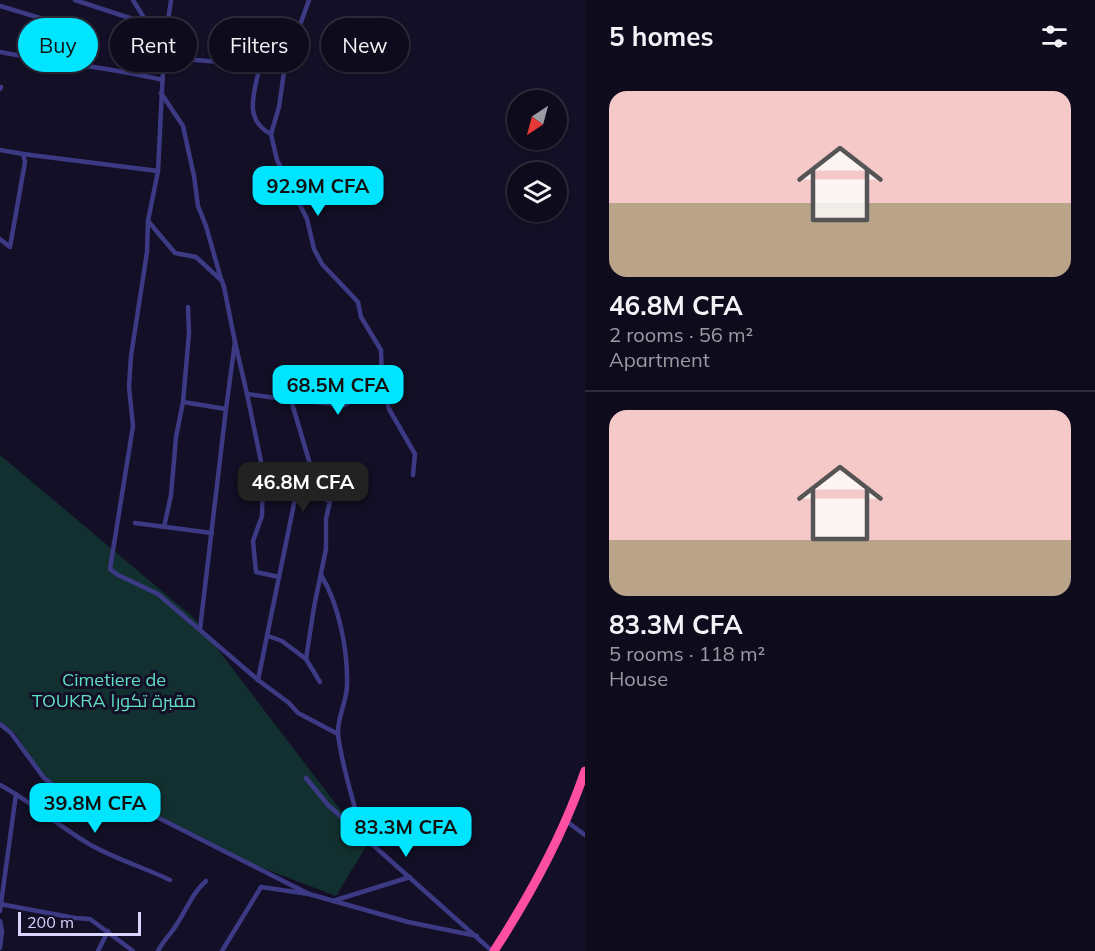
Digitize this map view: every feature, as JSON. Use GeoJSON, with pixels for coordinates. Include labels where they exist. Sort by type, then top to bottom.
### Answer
{"type":"FeatureCollection","features":[{"type":"Feature","properties":{"kind":"highway"},"geometry":{"type":"LineString","coordinates":[[493,951],[542,872],[566,821],[585,771]]}},
{"type":"Feature","properties":{"kind":"street"},"geometry":{"type":"LineString","coordinates":[[75,0],[130,18]]}},
{"type":"Feature","properties":{"kind":"street"},"geometry":{"type":"LineString","coordinates":[[133,0],[144,18]]}},
{"type":"Feature","properties":{"kind":"street"},"geometry":{"type":"LineString","coordinates":[[168,18],[171,0]]}},
{"type":"Feature","properties":{"kind":"street"},"geometry":{"type":"LineString","coordinates":[[302,18],[309,0]]}},
{"type":"Feature","properties":{"kind":"street"},"geometry":{"type":"LineString","coordinates":[[0,6],[40,18]]}},
{"type":"Feature","properties":{"kind":"street"},"geometry":{"type":"LineString","coordinates":[[0,52],[38,60],[134,73],[163,80]]}},
{"type":"Feature","properties":{"kind":"street"},"geometry":{"type":"LineString","coordinates":[[163,72],[158,171],[148,221],[147,252],[130,356],[129,387],[133,426],[110,569],[158,594],[298,713],[338,735]]}},
{"type":"Feature","properties":{"kind":"street"},"geometry":{"type":"LineString","coordinates":[[259,72],[252,106],[254,120],[261,129],[271,134]]}},
{"type":"Feature","properties":{"kind":"street"},"geometry":{"type":"LineString","coordinates":[[284,72],[279,107],[271,134],[277,160],[307,219],[314,249],[322,264],[358,302],[361,317],[381,350],[382,384],[389,410],[415,454],[414,475]]}},
{"type":"Feature","properties":{"kind":"street"},"geometry":{"type":"LineString","coordinates":[[161,93],[183,126],[198,206],[206,226],[234,329],[263,471],[262,516],[253,541],[256,572],[279,577]]}},
{"type":"Feature","properties":{"kind":"street"},"geometry":{"type":"LineString","coordinates":[[0,150],[158,171]]}},
{"type":"Feature","properties":{"kind":"street"},"geometry":{"type":"LineString","coordinates":[[0,239],[9,247],[25,162],[23,154]]}},
{"type":"Feature","properties":{"kind":"street"},"geometry":{"type":"LineString","coordinates":[[148,221],[175,253],[196,257],[222,281]]}},
{"type":"Feature","properties":{"kind":"street"},"geometry":{"type":"LineString","coordinates":[[164,527],[171,495],[176,437],[183,402],[189,333],[188,307]]}},
{"type":"Feature","properties":{"kind":"street"},"geometry":{"type":"LineString","coordinates":[[200,629],[235,342]]}},
{"type":"Feature","properties":{"kind":"street"},"geometry":{"type":"LineString","coordinates":[[247,394],[345,405],[352,400],[364,399],[387,402]]}},
{"type":"Feature","properties":{"kind":"street"},"geometry":{"type":"LineString","coordinates":[[291,400],[310,464],[308,470],[312,495]]}},
{"type":"Feature","properties":{"kind":"street"},"geometry":{"type":"LineString","coordinates":[[183,402],[226,409]]}},
{"type":"Feature","properties":{"kind":"street"},"geometry":{"type":"LineString","coordinates":[[263,489],[293,495],[312,495],[330,501],[326,519],[326,549],[306,659]]}},
{"type":"Feature","properties":{"kind":"street"},"geometry":{"type":"LineString","coordinates":[[258,680],[295,499],[293,495]]}},
{"type":"Feature","properties":{"kind":"street"},"geometry":{"type":"LineString","coordinates":[[135,523],[212,533]]}},
{"type":"Feature","properties":{"kind":"street"},"geometry":{"type":"LineString","coordinates":[[321,574],[338,615],[344,651],[348,687],[338,722],[338,735],[362,837]]}},
{"type":"Feature","properties":{"kind":"street"},"geometry":{"type":"LineString","coordinates":[[268,636],[282,641],[306,659],[320,682]]}},
{"type":"Feature","properties":{"kind":"street"},"geometry":{"type":"LineString","coordinates":[[0,724],[11,733],[44,778],[53,785],[92,800],[133,805],[309,894]]}},
{"type":"Feature","properties":{"kind":"street"},"geometry":{"type":"LineString","coordinates":[[306,778],[328,805],[362,837],[493,951]]}},
{"type":"Feature","properties":{"kind":"street"},"geometry":{"type":"LineString","coordinates":[[0,785],[104,852],[170,880]]}},
{"type":"Feature","properties":{"kind":"street"},"geometry":{"type":"LineString","coordinates":[[0,911],[16,794]]}},
{"type":"Feature","properties":{"kind":"street"},"geometry":{"type":"LineString","coordinates":[[566,821],[585,835]]}},
{"type":"Feature","properties":{"kind":"street"},"geometry":{"type":"LineString","coordinates":[[333,901],[410,877]]}},
{"type":"Feature","properties":{"kind":"street"},"geometry":{"type":"LineString","coordinates":[[158,951],[193,896],[206,881]]}},
{"type":"Feature","properties":{"kind":"street"},"geometry":{"type":"LineString","coordinates":[[222,951],[261,887],[309,894],[408,922],[477,936]]}},
{"type":"Feature","properties":{"kind":"street"},"geometry":{"type":"LineString","coordinates":[[1,904],[90,919],[133,951]]}},
{"type":"Feature","properties":{"kind":"street"},"geometry":{"type":"LineString","coordinates":[[0,921],[2,931],[0,948]]}},
{"type":"Feature","properties":{"kind":"street"},"geometry":{"type":"LineString","coordinates":[[98,951],[108,931]]}},
{"type":"Feature","properties":{"kind":"green space","name":"Cimetiere de TOUKRA مقبرة تكورا"},"geometry":{"type":"Polygon","coordinates":[[[0,455],[194,618],[367,845],[336,896],[228,855],[120,796],[101,799],[46,784],[16,734],[0,721],[0,455]]]}}]}
